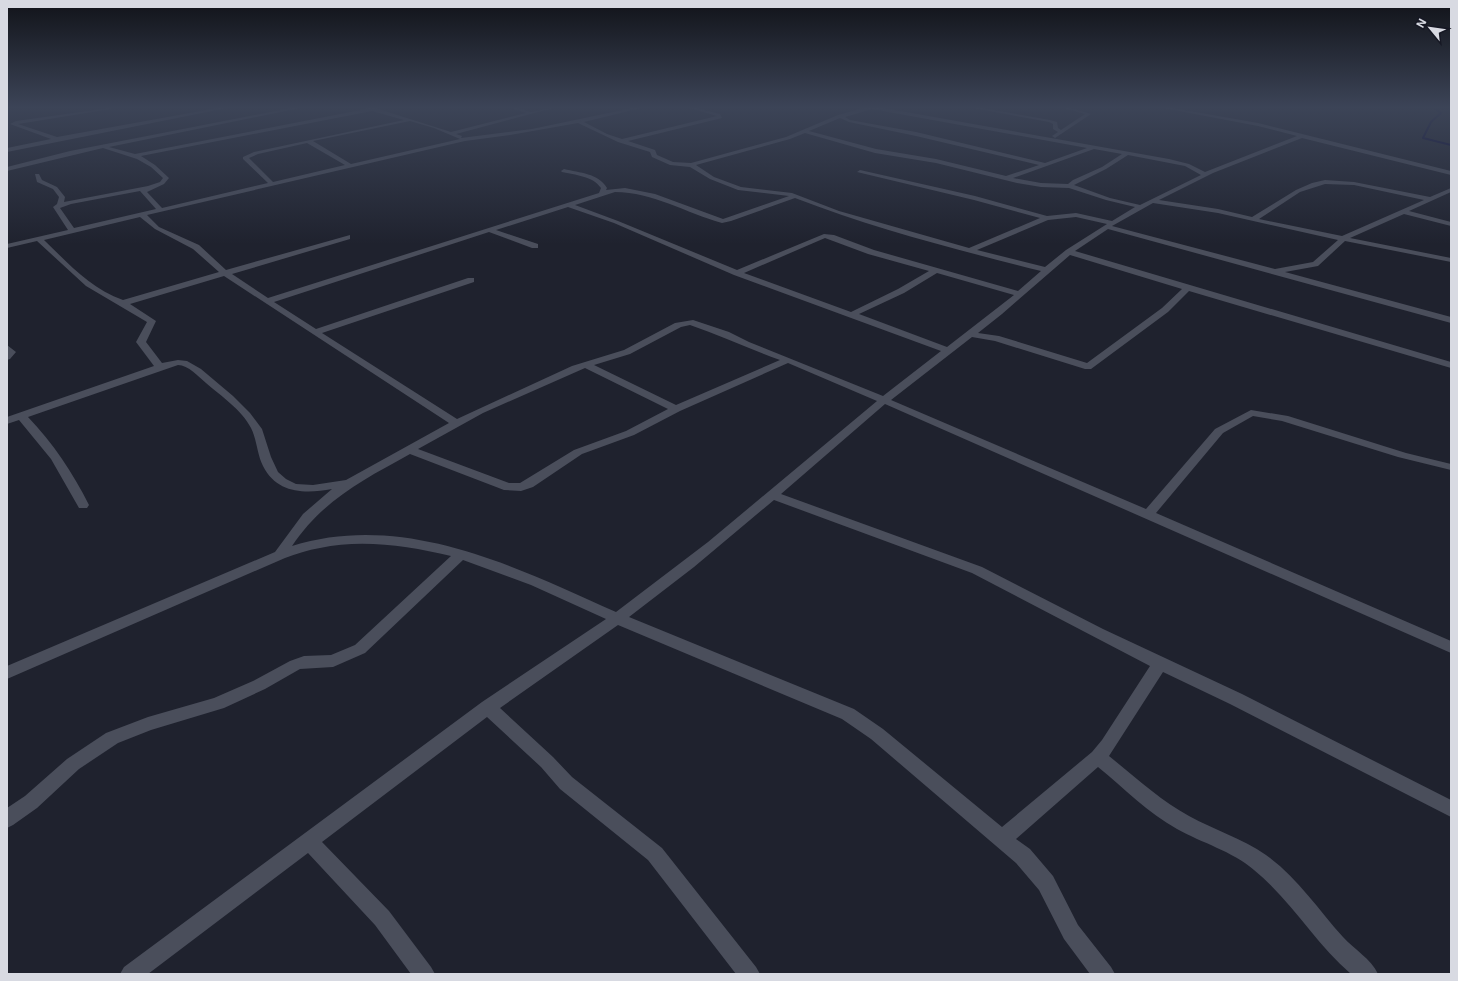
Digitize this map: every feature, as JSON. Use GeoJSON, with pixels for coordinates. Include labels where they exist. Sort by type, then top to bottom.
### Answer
{"type":"FeatureCollection","features":[{"type":"Feature","properties":{"kind":"street"},"geometry":{"type":"LineString","coordinates":[[7,169],[36,163],[69,153]]}},
{"type":"Feature","properties":{"kind":"street"},"geometry":{"type":"LineString","coordinates":[[125,153],[137,155],[148,153]]}},
{"type":"Feature","properties":{"kind":"street"},"geometry":{"type":"LineString","coordinates":[[257,153],[245,158],[272,184]]}},
{"type":"Feature","properties":{"kind":"street"},"geometry":{"type":"LineString","coordinates":[[328,153],[350,166]]}},
{"type":"Feature","properties":{"kind":"street"},"geometry":{"type":"LineString","coordinates":[[7,246],[406,153]]}},
{"type":"Feature","properties":{"kind":"street"},"geometry":{"type":"LineString","coordinates":[[653,153],[654,156],[665,162],[678,165],[691,165],[735,153]]}},
{"type":"Feature","properties":{"kind":"street"},"geometry":{"type":"LineString","coordinates":[[886,153],[936,161],[1041,186],[1070,186],[1108,199],[1142,206]]}},
{"type":"Feature","properties":{"kind":"street"},"geometry":{"type":"LineString","coordinates":[[996,153],[1044,164]]}},
{"type":"Feature","properties":{"kind":"street"},"geometry":{"type":"LineString","coordinates":[[1008,178],[1078,153]]}},
{"type":"Feature","properties":{"kind":"street"},"geometry":{"type":"LineString","coordinates":[[1119,153],[1187,165],[1204,174]]}},
{"type":"Feature","properties":{"kind":"street"},"geometry":{"type":"LineString","coordinates":[[131,974],[488,707],[548,668],[618,618],[688,565],[885,400],[948,350],[990,320],[1070,252],[1109,225],[1142,206],[1204,174],[1255,153]]}},
{"type":"Feature","properties":{"kind":"street"},"geometry":{"type":"LineString","coordinates":[[1376,153],[1451,173]]}},
{"type":"Feature","properties":{"kind":"street"},"geometry":{"type":"LineString","coordinates":[[1070,186],[1075,181],[1104,168],[1126,154]]}},
{"type":"Feature","properties":{"kind":"street"},"geometry":{"type":"LineString","coordinates":[[60,205],[147,188],[162,183],[166,178],[154,166],[137,155]]}},
{"type":"Feature","properties":{"kind":"street"},"geometry":{"type":"LineString","coordinates":[[691,165],[712,178],[740,189],[795,196],[837,212],[968,251],[1047,270]]}},
{"type":"Feature","properties":{"kind":"street"},"geometry":{"type":"LineString","coordinates":[[564,170],[583,175],[603,185],[604,188],[602,193]]}},
{"type":"Feature","properties":{"kind":"street"},"geometry":{"type":"LineString","coordinates":[[860,172],[975,198],[1047,218]]}},
{"type":"Feature","properties":{"kind":"street"},"geometry":{"type":"LineString","coordinates":[[37,175],[39,181],[55,188],[62,197],[60,205],[56,207],[72,231]]}},
{"type":"Feature","properties":{"kind":"street"},"geometry":{"type":"LineString","coordinates":[[1254,219],[1285,198],[1315,183],[1325,182],[1356,185],[1429,199]]}},
{"type":"Feature","properties":{"kind":"street"},"geometry":{"type":"LineString","coordinates":[[147,188],[143,191],[160,210]]}},
{"type":"Feature","properties":{"kind":"street"},"geometry":{"type":"LineString","coordinates":[[267,301],[602,193],[619,190],[641,193],[684,206],[722,221],[729,220],[795,196]]}},
{"type":"Feature","properties":{"kind":"street"},"geometry":{"type":"LineString","coordinates":[[1317,274],[1344,238],[1405,212],[1429,199],[1451,190]]}},
{"type":"Feature","properties":{"kind":"street"},"geometry":{"type":"LineString","coordinates":[[1154,201],[1179,204],[1254,219],[1294,229],[1451,260]]}},
{"type":"Feature","properties":{"kind":"street"},"geometry":{"type":"LineString","coordinates":[[567,204],[595,216],[616,222],[737,274],[853,314],[948,350]]}},
{"type":"Feature","properties":{"kind":"street"},"geometry":{"type":"LineString","coordinates":[[1405,212],[1451,224]]}},
{"type":"Feature","properties":{"kind":"street"},"geometry":{"type":"LineString","coordinates":[[141,214],[162,231],[196,247],[224,272],[267,301],[457,423]]}},
{"type":"Feature","properties":{"kind":"street"},"geometry":{"type":"LineString","coordinates":[[968,251],[1047,218],[1076,215],[1274,272],[1317,274],[1451,320]]}},
{"type":"Feature","properties":{"kind":"street"},"geometry":{"type":"LineString","coordinates":[[490,230],[535,246]]}},
{"type":"Feature","properties":{"kind":"street"},"geometry":{"type":"LineString","coordinates":[[737,274],[824,236],[1020,294]]}},
{"type":"Feature","properties":{"kind":"street"},"geometry":{"type":"LineString","coordinates":[[123,304],[224,272],[347,237]]}},
{"type":"Feature","properties":{"kind":"street"},"geometry":{"type":"LineString","coordinates":[[39,239],[88,283],[113,300],[123,304],[152,321],[150,327],[142,336],[141,342],[160,367]]}},
{"type":"Feature","properties":{"kind":"street"},"geometry":{"type":"LineString","coordinates":[[1070,252],[1085,258],[1451,365]]}},
{"type":"Feature","properties":{"kind":"street"},"geometry":{"type":"LineString","coordinates":[[853,314],[901,291],[936,270]]}},
{"type":"Feature","properties":{"kind":"street"},"geometry":{"type":"LineString","coordinates":[[1274,272],[1317,274]]}},
{"type":"Feature","properties":{"kind":"street"},"geometry":{"type":"LineString","coordinates":[[315,332],[471,280]]}},
{"type":"Feature","properties":{"kind":"street"},"geometry":{"type":"LineString","coordinates":[[970,334],[996,338],[1088,368],[1165,310],[1187,288]]}},
{"type":"Feature","properties":{"kind":"street"},"geometry":{"type":"LineString","coordinates":[[280,555],[307,516],[325,500],[350,482],[411,450],[479,411],[586,364],[627,352],[678,325],[690,322],[726,334],[746,344],[885,400],[1451,647]]}},
{"type":"Feature","properties":{"kind":"street"},"geometry":{"type":"LineString","coordinates":[[7,348],[11,352],[7,357]]}},
{"type":"Feature","properties":{"kind":"street"},"geometry":{"type":"LineString","coordinates":[[411,450],[508,487],[521,487],[529,484],[578,452],[630,432],[676,409],[788,360]]}},
{"type":"Feature","properties":{"kind":"street"},"geometry":{"type":"LineString","coordinates":[[7,421],[160,367],[180,363],[192,367],[251,420],[259,437],[264,459],[280,480],[293,487],[308,489],[350,482]]}},
{"type":"Feature","properties":{"kind":"street"},"geometry":{"type":"LineString","coordinates":[[586,364],[676,409]]}},
{"type":"Feature","properties":{"kind":"street"},"geometry":{"type":"LineString","coordinates":[[1148,514],[1219,432],[1250,413],[1284,418],[1417,460],[1451,467]]}},
{"type":"Feature","properties":{"kind":"street"},"geometry":{"type":"LineString","coordinates":[[21,416],[58,462],[74,485],[82,505]]}},
{"type":"Feature","properties":{"kind":"street"},"geometry":{"type":"LineString","coordinates":[[772,495],[977,570],[1160,664],[1236,699],[1451,809]]}},
{"type":"Feature","properties":{"kind":"street"},"geometry":{"type":"LineString","coordinates":[[7,673],[280,555],[306,547],[327,542],[358,541],[425,546],[461,554],[524,577],[848,714],[877,734],[1023,856],[1046,882],[1071,932],[1104,974]]}},
{"type":"Feature","properties":{"kind":"street"},"geometry":{"type":"LineString","coordinates":[[7,819],[31,802],[73,764],[112,738],[148,724],[218,703],[259,685],[304,662],[334,661],[360,649],[461,554]]}},
{"type":"Feature","properties":{"kind":"street"},"geometry":{"type":"LineString","coordinates":[[1002,839],[1098,757],[1108,745],[1160,664]]}},
{"type":"Feature","properties":{"kind":"street"},"geometry":{"type":"LineString","coordinates":[[488,707],[547,762],[566,783],[637,838],[654,854],[675,878],[749,974]]}},
{"type":"Feature","properties":{"kind":"street"},"geometry":{"type":"LineString","coordinates":[[1098,757],[1164,811],[1183,822],[1245,852],[1260,863],[1278,879],[1325,933],[1367,974]]}},
{"type":"Feature","properties":{"kind":"street"},"geometry":{"type":"LineString","coordinates":[[309,841],[382,918],[424,974]]}}]}
